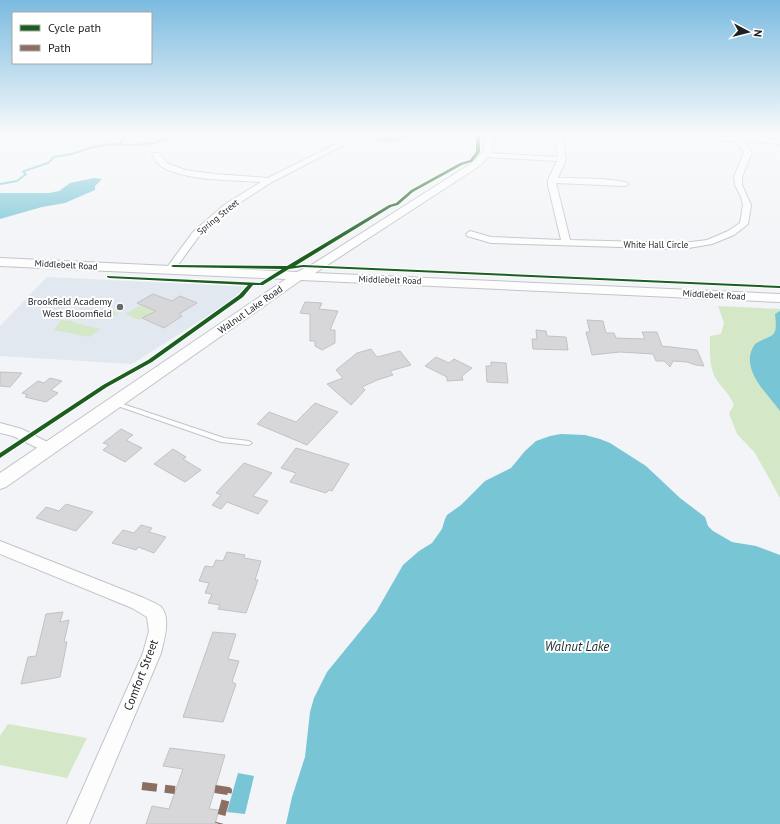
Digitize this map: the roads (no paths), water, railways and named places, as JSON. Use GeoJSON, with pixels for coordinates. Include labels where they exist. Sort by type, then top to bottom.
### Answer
{"type":"FeatureCollection","features":[{"type":"Feature","properties":{"kind":"street"},"geometry":{"type":"LineString","coordinates":[[187,172],[225,178],[269,180]]}},
{"type":"Feature","properties":{"kind":"street","name":"Spring Street"},"geometry":{"type":"LineString","coordinates":[[170,270],[196,234],[227,207],[269,180],[284,172]]}},
{"type":"Feature","properties":{"kind":"street","name":"Walnut Lake Road"},"geometry":{"type":"LineString","coordinates":[[0,482],[297,277],[316,267],[464,172]]}},
{"type":"Feature","properties":{"kind":"street"},"geometry":{"type":"LineString","coordinates":[[555,172],[552,180],[552,185],[566,242]]}},
{"type":"Feature","properties":{"kind":"street","name":"White Hall Circle"},"geometry":{"type":"LineString","coordinates":[[470,234],[491,240],[652,246],[683,246],[709,242],[731,233],[744,224],[748,209],[745,196],[738,183],[738,172]]}},
{"type":"Feature","properties":{"kind":"street"},"geometry":{"type":"LineString","coordinates":[[552,180],[625,184]]}},
{"type":"Feature","properties":{"kind":"street","name":"Middlebelt Road"},"geometry":{"type":"LineString","coordinates":[[0,262],[297,277],[780,298]]}},
{"type":"Feature","properties":{"kind":"street"},"geometry":{"type":"LineString","coordinates":[[0,428],[17,432],[48,448]]}},
{"type":"Feature","properties":{"kind":"street","name":"Comfort Street"},"geometry":{"type":"LineString","coordinates":[[0,548],[138,603],[155,613],[158,631],[152,653],[78,824]]}},
{"type":"Feature","properties":{"kind":"lane"},"geometry":{"type":"LineString","coordinates":[[114,403],[223,440],[249,443]]}},
{"type":"Feature","properties":{"kind":"water"},"geometry":{"type":"Polygon","coordinates":[[[94,178],[102,179],[95,186],[95,190],[65,203],[42,207],[0,219],[0,193],[49,193],[59,191],[70,183],[94,178]]]}},
{"type":"Feature","properties":{"kind":"water"},"geometry":{"type":"Polygon","coordinates":[[[780,311],[780,411],[756,380],[750,362],[751,353],[755,344],[770,337],[775,332],[775,314],[780,311]]]}},
{"type":"Feature","properties":{"kind":"water","name":"Walnut Lake"},"geometry":{"type":"Polygon","coordinates":[[[561,434],[585,435],[610,443],[646,466],[680,498],[705,517],[708,526],[713,531],[732,542],[756,546],[780,555],[780,824],[286,824],[292,797],[305,757],[310,712],[314,698],[327,672],[376,612],[403,565],[419,551],[432,543],[442,529],[447,515],[461,505],[485,481],[511,468],[525,451],[536,441],[561,434]]]}},
{"type":"Feature","properties":{"kind":"water"},"geometry":{"type":"Polygon","coordinates":[[[238,773],[254,776],[245,814],[227,812],[238,773]]]}},
{"type":"Feature","properties":{"kind":"waterway"},"geometry":{"type":"LineString","coordinates":[[0,184],[17,181],[26,174],[24,172]]}},
{"type":"Feature","properties":{"kind":"place","name":"Brookfield Academy West Bloomfield"},"geometry":{"type":"Point","coordinates":[120,307]}}]}
